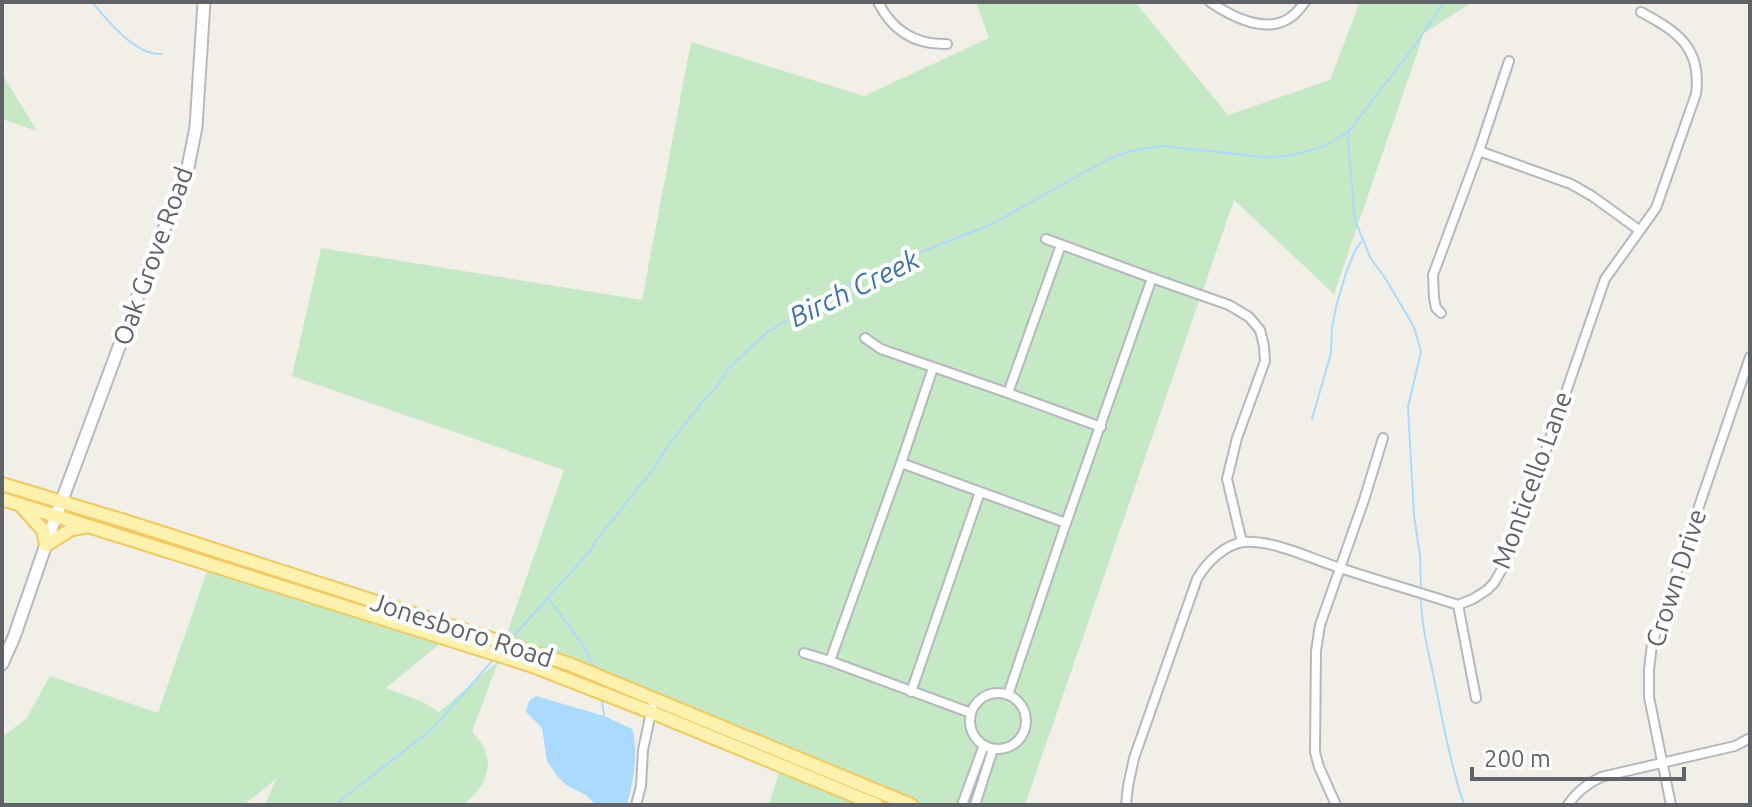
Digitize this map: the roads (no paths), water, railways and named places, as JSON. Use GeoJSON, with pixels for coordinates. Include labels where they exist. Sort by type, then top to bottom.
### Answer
{"type":"FeatureCollection","features":[{"type":"Feature","properties":{"kind":"main road","name":"Jonesboro Road"},"geometry":{"type":"LineString","coordinates":[[2,484],[536,652],[877,805]]}},
{"type":"Feature","properties":{"kind":"main road","name":"Jonesboro Road"},"geometry":{"type":"LineString","coordinates":[[2,499],[653,706],[911,805]]}},
{"type":"Feature","properties":{"kind":"main road"},"geometry":{"type":"LineString","coordinates":[[20,505],[43,530],[46,545],[72,529],[88,526]]}},
{"type":"Feature","properties":{"kind":"street","name":"Oak Grove Road"},"geometry":{"type":"LineString","coordinates":[[2,664],[187,172],[196,127],[204,2]]}},
{"type":"Feature","properties":{"kind":"street"},"geometry":{"type":"LineString","coordinates":[[878,2],[899,31],[934,44],[947,44]]}},
{"type":"Feature","properties":{"kind":"street"},"geometry":{"type":"LineString","coordinates":[[1210,2],[1245,21],[1271,24],[1290,18],[1305,2]]}},
{"type":"Feature","properties":{"kind":"street","name":"Monticello Lane"},"geometry":{"type":"LineString","coordinates":[[1458,605],[1487,590],[1502,569],[1605,279],[1656,208],[1696,94],[1698,79],[1689,48],[1666,25],[1641,12]]}},
{"type":"Feature","properties":{"kind":"street"},"geometry":{"type":"LineString","coordinates":[[1441,313],[1436,308],[1433,275],[1509,61]]}},
{"type":"Feature","properties":{"kind":"street"},"geometry":{"type":"LineString","coordinates":[[1479,151],[1571,184],[1639,230]]}},
{"type":"Feature","properties":{"kind":"street"},"geometry":{"type":"LineString","coordinates":[[1046,239],[1229,305],[1249,317],[1260,330],[1265,361],[1237,438],[1227,479],[1242,542]]}},
{"type":"Feature","properties":{"kind":"street"},"geometry":{"type":"LineString","coordinates":[[1008,393],[1061,245]]}},
{"type":"Feature","properties":{"kind":"street"},"geometry":{"type":"LineString","coordinates":[[1008,695],[1152,278]]}},
{"type":"Feature","properties":{"kind":"street"},"geometry":{"type":"LineString","coordinates":[[865,338],[881,349],[1101,427]]}},
{"type":"Feature","properties":{"kind":"street","name":"Crown Drive"},"geometry":{"type":"LineString","coordinates":[[1671,805],[1649,697],[1652,644],[1750,357]]}},
{"type":"Feature","properties":{"kind":"street"},"geometry":{"type":"LineString","coordinates":[[830,661],[933,368]]}},
{"type":"Feature","properties":{"kind":"street"},"geometry":{"type":"LineString","coordinates":[[1324,805],[1335,803],[1315,752],[1316,651],[1320,625],[1383,438]]}},
{"type":"Feature","properties":{"kind":"street"},"geometry":{"type":"LineString","coordinates":[[901,463],[1066,523]]}},
{"type":"Feature","properties":{"kind":"street"},"geometry":{"type":"LineString","coordinates":[[911,692],[980,492]]}},
{"type":"Feature","properties":{"kind":"street"},"geometry":{"type":"LineString","coordinates":[[1126,805],[1134,758],[1197,579],[1205,565],[1221,552],[1242,542],[1287,550],[1458,605],[1476,698]]}},
{"type":"Feature","properties":{"kind":"street"},"geometry":{"type":"LineString","coordinates":[[804,653],[971,713]]}},
{"type":"Feature","properties":{"kind":"street"},"geometry":{"type":"LineString","coordinates":[[989,694],[1008,695],[1016,699],[1026,715],[1024,733],[1011,746],[1002,749],[988,747],[978,741],[971,728],[971,713],[981,698],[989,694]]}},
{"type":"Feature","properties":{"kind":"street"},"geometry":{"type":"LineString","coordinates":[[636,805],[641,786],[643,750],[653,706]]}},
{"type":"Feature","properties":{"kind":"street"},"geometry":{"type":"LineString","coordinates":[[1568,805],[1581,790],[1601,777],[1735,746],[1750,738]]}},
{"type":"Feature","properties":{"kind":"street"},"geometry":{"type":"LineString","coordinates":[[962,805],[988,747]]}},
{"type":"Feature","properties":{"kind":"street"},"geometry":{"type":"LineString","coordinates":[[975,805],[988,747]]}},
{"type":"Feature","properties":{"kind":"water"},"geometry":{"type":"Polygon","coordinates":[[[536,696],[604,716],[632,729],[635,757],[627,805],[596,805],[558,777],[547,761],[542,728],[526,712],[529,701],[536,696]]]}},
{"type":"Feature","properties":{"kind":"waterway"},"geometry":{"type":"LineString","coordinates":[[92,2],[132,43],[151,53],[161,54]]}},
{"type":"Feature","properties":{"kind":"waterway","name":"Birch Creek"},"geometry":{"type":"LineString","coordinates":[[510,640],[591,550],[728,369],[766,333],[825,297],[873,273],[992,224],[1108,159],[1131,151],[1161,146],[1263,157],[1289,156],[1325,146],[1349,131],[1444,2]]}},
{"type":"Feature","properties":{"kind":"waterway"},"geometry":{"type":"LineString","coordinates":[[1349,132],[1355,220],[1370,257],[1414,327],[1421,352],[1408,407],[1421,590]]}},
{"type":"Feature","properties":{"kind":"waterway"},"geometry":{"type":"LineString","coordinates":[[1312,419],[1331,353],[1336,307],[1347,270],[1361,242]]}},
{"type":"Feature","properties":{"kind":"waterway"},"geometry":{"type":"LineString","coordinates":[[1421,596],[1428,651],[1464,805]]}},
{"type":"Feature","properties":{"kind":"waterway"},"geometry":{"type":"LineString","coordinates":[[549,599],[583,645],[595,670]]}},
{"type":"Feature","properties":{"kind":"waterway","name":"Birch Creek"},"geometry":{"type":"LineString","coordinates":[[335,805],[433,728],[493,660]]}},
{"type":"Feature","properties":{"kind":"waterway"},"geometry":{"type":"LineString","coordinates":[[602,700],[604,716]]}}]}
